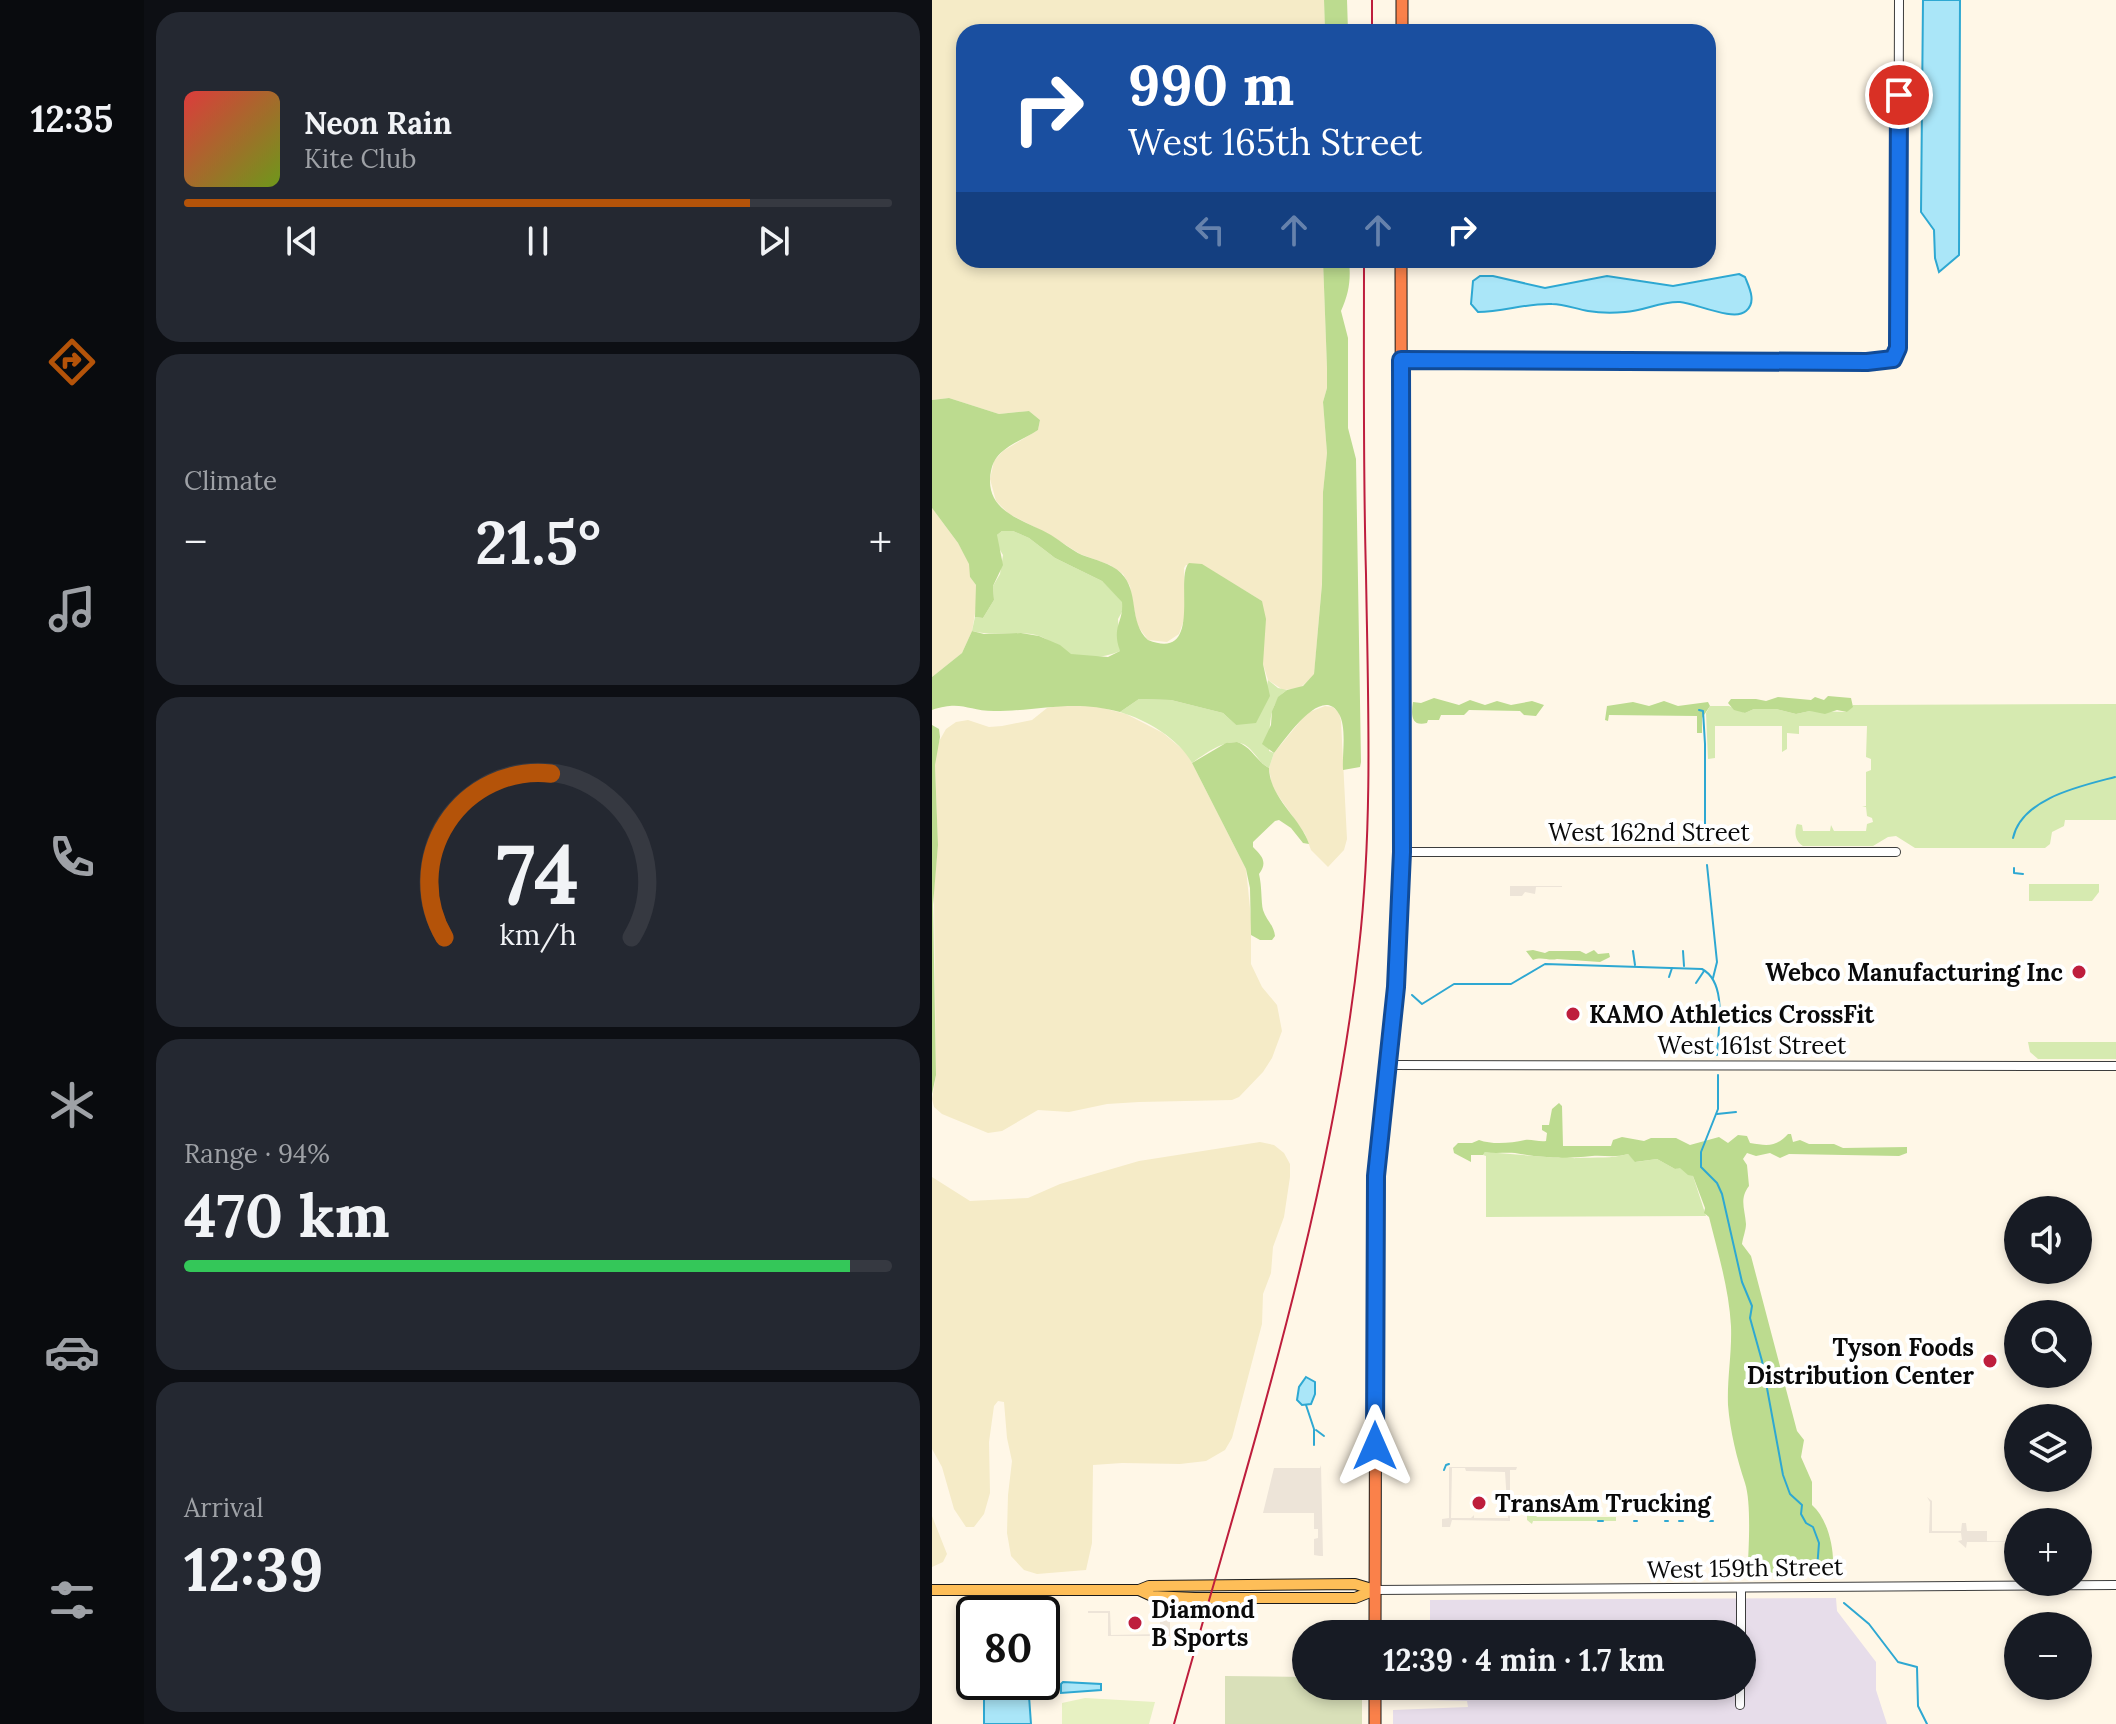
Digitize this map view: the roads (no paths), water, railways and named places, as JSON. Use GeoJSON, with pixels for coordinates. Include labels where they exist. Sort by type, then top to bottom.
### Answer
{"type":"FeatureCollection","features":[{"type":"Feature","properties":{"kind":"highway"},"geometry":{"type":"LineString","coordinates":[[1402,0],[1402,24]]}},
{"type":"Feature","properties":{"kind":"highway"},"geometry":{"type":"LineString","coordinates":[[1375,1620],[1375,1214],[1378,1144],[1396,987],[1402,852],[1401,268]]}},
{"type":"Feature","properties":{"kind":"highway"},"geometry":{"type":"LineString","coordinates":[[1375,1700],[1375,1724]]}},
{"type":"Feature","properties":{"kind":"main road","name":"West 159th Street"},"geometry":{"type":"LineString","coordinates":[[932,1590],[1139,1590],[1149,1586],[1342,1584],[1375,1590]]}},
{"type":"Feature","properties":{"kind":"street"},"geometry":{"type":"LineString","coordinates":[[1401,360],[1875,362],[1893,359],[1898,348],[1899,0]]}},
{"type":"Feature","properties":{"kind":"street","name":"West 162nd Street"},"geometry":{"type":"LineString","coordinates":[[1402,852],[1896,852]]}},
{"type":"Feature","properties":{"kind":"street","name":"West 161st Street"},"geometry":{"type":"LineString","coordinates":[[1388,1065],[2116,1066]]}},
{"type":"Feature","properties":{"kind":"street","name":"West 159th Street"},"geometry":{"type":"LineString","coordinates":[[1375,1590],[1741,1590],[1890,1585],[2116,1585]]}},
{"type":"Feature","properties":{"kind":"street"},"geometry":{"type":"LineString","coordinates":[[1741,1590],[1741,1620]]}},
{"type":"Feature","properties":{"kind":"street"},"geometry":{"type":"LineString","coordinates":[[1740,1700],[1740,1705]]}},
{"type":"Feature","properties":{"kind":"water"},"geometry":{"type":"Polygon","coordinates":[[[1923,0],[1960,0],[1959,255],[1939,272],[1934,230],[1921,212],[1923,0]]]}},
{"type":"Feature","properties":{"kind":"water"},"geometry":{"type":"Polygon","coordinates":[[[1739,274],[1745,277],[1752,299],[1746,311],[1740,314],[1680,302],[1611,313],[1552,304],[1478,312],[1471,304],[1473,281],[1480,276],[1545,288],[1607,276],[1673,286],[1739,274]]]}},
{"type":"Feature","properties":{"kind":"water"},"geometry":{"type":"Polygon","coordinates":[[[1306,1377],[1315,1382],[1315,1394],[1311,1404],[1302,1405],[1297,1400],[1299,1387],[1306,1377]]]}},
{"type":"Feature","properties":{"kind":"water"},"geometry":{"type":"Polygon","coordinates":[[[1063,1682],[1101,1684],[1101,1690],[1061,1693],[1063,1682]]]}},
{"type":"Feature","properties":{"kind":"water"},"geometry":{"type":"Polygon","coordinates":[[[984,1700],[1029,1700],[1031,1724],[984,1724],[984,1700]]]}},
{"type":"Feature","properties":{"kind":"waterway"},"geometry":{"type":"LineString","coordinates":[[1699,710],[1703,711],[1705,744],[1705,840]]}},
{"type":"Feature","properties":{"kind":"waterway"},"geometry":{"type":"LineString","coordinates":[[2013,838],[2019,824],[2040,803],[2070,790],[2115,777]]}},
{"type":"Feature","properties":{"kind":"waterway"},"geometry":{"type":"LineString","coordinates":[[1707,865],[1717,962],[1713,978]]}},
{"type":"Feature","properties":{"kind":"waterway"},"geometry":{"type":"LineString","coordinates":[[2014,868],[2014,873],[2023,874]]}},
{"type":"Feature","properties":{"kind":"waterway"},"geometry":{"type":"LineString","coordinates":[[1633,951],[1635,965]]}},
{"type":"Feature","properties":{"kind":"waterway"},"geometry":{"type":"LineString","coordinates":[[1683,951],[1684,966]]}},
{"type":"Feature","properties":{"kind":"waterway"},"geometry":{"type":"LineString","coordinates":[[1412,995],[1422,1004],[1454,984],[1511,984],[1545,964],[1702,969],[1710,976],[1718,996],[1720,1020],[1717,1055]]}},
{"type":"Feature","properties":{"kind":"waterway"},"geometry":{"type":"LineString","coordinates":[[1669,977],[1672,968]]}},
{"type":"Feature","properties":{"kind":"waterway"},"geometry":{"type":"LineString","coordinates":[[1696,983],[1704,971]]}},
{"type":"Feature","properties":{"kind":"waterway"},"geometry":{"type":"LineString","coordinates":[[1718,1075],[1718,1109],[1701,1152],[1701,1167],[1717,1183],[1722,1194],[1742,1282],[1752,1306],[1750,1318],[1762,1361],[1783,1475],[1790,1494],[1802,1505],[1801,1514],[1806,1523],[1813,1527],[1819,1543],[1817,1569]]}},
{"type":"Feature","properties":{"kind":"waterway"},"geometry":{"type":"LineString","coordinates":[[1717,1114],[1736,1112]]}},
{"type":"Feature","properties":{"kind":"waterway"},"geometry":{"type":"LineString","coordinates":[[1306,1405],[1314,1429],[1314,1445]]}},
{"type":"Feature","properties":{"kind":"waterway"},"geometry":{"type":"LineString","coordinates":[[1316,1430],[1324,1436]]}},
{"type":"Feature","properties":{"kind":"waterway"},"geometry":{"type":"LineString","coordinates":[[1444,1470],[1449,1464]]}},
{"type":"Feature","properties":{"kind":"waterway"},"geometry":{"type":"LineString","coordinates":[[1598,1521],[1603,1521]]}},
{"type":"Feature","properties":{"kind":"waterway"},"geometry":{"type":"LineString","coordinates":[[1844,1603],[1869,1624],[1898,1662],[1917,1667],[1918,1706],[1927,1724]]}},
{"type":"Feature","properties":{"kind":"railway"},"geometry":{"type":"LineString","coordinates":[[1372,0],[1372,24]]}},
{"type":"Feature","properties":{"kind":"railway"},"geometry":{"type":"LineString","coordinates":[[1174,1724],[1256,1436],[1306,1242],[1346,1046],[1359,947],[1366,854],[1368,761],[1364,268]]}},
{"type":"Feature","properties":{"kind":"place","name":"Webco Manufacturing Inc"},"geometry":{"type":"Point","coordinates":[2079,972]}},
{"type":"Feature","properties":{"kind":"place","name":"KAMO Athletics CrossFit"},"geometry":{"type":"Point","coordinates":[1573,1014]}},
{"type":"Feature","properties":{"kind":"place","name":"Tyson Foods Distribution Center"},"geometry":{"type":"Point","coordinates":[1990,1361]}},
{"type":"Feature","properties":{"kind":"place","name":"TransAm Trucking"},"geometry":{"type":"Point","coordinates":[1479,1503]}},
{"type":"Feature","properties":{"kind":"place","name":"Diamond B Sports"},"geometry":{"type":"Point","coordinates":[1135,1623]}}]}
